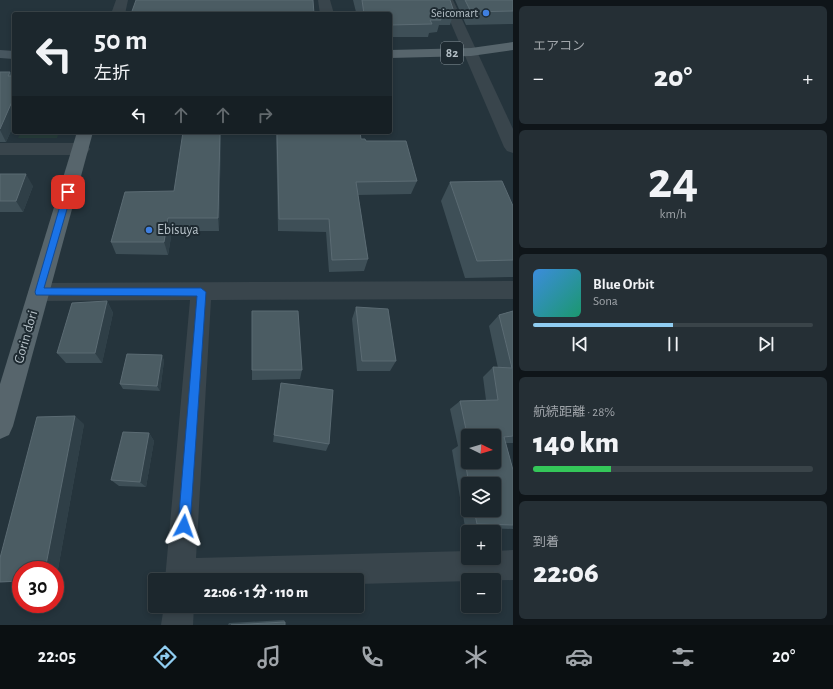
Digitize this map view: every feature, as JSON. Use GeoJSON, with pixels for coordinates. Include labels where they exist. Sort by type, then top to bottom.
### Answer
{"type":"FeatureCollection","features":[{"type":"Feature","properties":{"kind":"main road","name":"82"},"geometry":{"type":"LineString","coordinates":[[392,54],[471,52],[513,46]]}},
{"type":"Feature","properties":{"kind":"main road","name":"Gorin dori"},"geometry":{"type":"LineString","coordinates":[[0,426],[83,140]]}},
{"type":"Feature","properties":{"kind":"street"},"geometry":{"type":"LineString","coordinates":[[119,12],[122,0]]}},
{"type":"Feature","properties":{"kind":"street"},"geometry":{"type":"LineString","coordinates":[[324,0],[327,12]]}},
{"type":"Feature","properties":{"kind":"street"},"geometry":{"type":"LineString","coordinates":[[447,0],[513,147]]}},
{"type":"Feature","properties":{"kind":"street"},"geometry":{"type":"LineString","coordinates":[[0,54],[12,55]]}},
{"type":"Feature","properties":{"kind":"street"},"geometry":{"type":"LineString","coordinates":[[0,149],[83,140]]}},
{"type":"Feature","properties":{"kind":"street"},"geometry":{"type":"LineString","coordinates":[[39,292],[513,290]]}},
{"type":"Feature","properties":{"kind":"street"},"geometry":{"type":"LineString","coordinates":[[180,573],[201,292]]}},
{"type":"Feature","properties":{"kind":"street"},"geometry":{"type":"LineString","coordinates":[[291,573],[513,565]]}},
{"type":"Feature","properties":{"kind":"street"},"geometry":{"type":"LineString","coordinates":[[177,625],[178,613]]}},
{"type":"Feature","properties":{"kind":"green space"},"geometry":{"type":"Polygon","coordinates":[[[20,134],[58,134],[57,138],[18,138],[20,134]]]}},
{"type":"Feature","properties":{"kind":"building"},"geometry":{"type":"Polygon","coordinates":[[[136,0],[313,0],[314,12],[132,12],[136,0]]]}},
{"type":"Feature","properties":{"kind":"building"},"geometry":{"type":"Polygon","coordinates":[[[362,0],[450,0],[454,12],[438,12],[441,20],[430,20],[432,24],[392,25],[392,12],[364,12],[362,0]]]}},
{"type":"Feature","properties":{"kind":"building"},"geometry":{"type":"Polygon","coordinates":[[[465,0],[513,0],[513,11],[471,12],[465,0]]]}},
{"type":"Feature","properties":{"kind":"building"},"geometry":{"type":"Polygon","coordinates":[[[0,72],[10,72],[8,76],[12,76],[12,102],[0,129],[0,72]]]}},
{"type":"Feature","properties":{"kind":"building"},"geometry":{"type":"Polygon","coordinates":[[[183,134],[220,134],[218,218],[168,218],[164,242],[111,242],[125,192],[174,191],[183,134]]]}},
{"type":"Feature","properties":{"kind":"building"},"geometry":{"type":"Polygon","coordinates":[[[277,134],[360,134],[361,139],[365,139],[366,141],[406,141],[417,181],[356,182],[368,259],[332,260],[329,219],[279,219],[277,134]]]}},
{"type":"Feature","properties":{"kind":"building"},"geometry":{"type":"Polygon","coordinates":[[[0,174],[26,174],[16,201],[0,201],[0,174]]]}},
{"type":"Feature","properties":{"kind":"building"},"geometry":{"type":"Polygon","coordinates":[[[502,181],[513,206],[513,260],[477,261],[450,182],[502,181]]]}},
{"type":"Feature","properties":{"kind":"building"},"geometry":{"type":"Polygon","coordinates":[[[107,301],[95,353],[57,353],[72,303],[107,301]]]}},
{"type":"Feature","properties":{"kind":"building"},"geometry":{"type":"Polygon","coordinates":[[[356,307],[388,309],[396,361],[362,361],[356,307]]]}},
{"type":"Feature","properties":{"kind":"building"},"geometry":{"type":"Polygon","coordinates":[[[252,311],[298,311],[302,370],[252,370],[252,311]]]}},
{"type":"Feature","properties":{"kind":"building"},"geometry":{"type":"Polygon","coordinates":[[[513,311],[513,436],[504,437],[513,470],[513,525],[477,524],[476,517],[501,517],[501,477],[468,477],[466,469],[501,469],[501,429],[466,429],[460,401],[498,400],[493,367],[512,368],[499,315],[513,311]]]}},
{"type":"Feature","properties":{"kind":"building"},"geometry":{"type":"Polygon","coordinates":[[[127,354],[162,355],[157,386],[120,384],[127,354]]]}},
{"type":"Feature","properties":{"kind":"building"},"geometry":{"type":"Polygon","coordinates":[[[281,383],[333,390],[329,444],[274,435],[281,383]]]}},
{"type":"Feature","properties":{"kind":"building"},"geometry":{"type":"Polygon","coordinates":[[[75,416],[47,561],[12,561],[12,581],[0,582],[0,558],[37,417],[75,416]]]}},
{"type":"Feature","properties":{"kind":"building"},"geometry":{"type":"Polygon","coordinates":[[[123,432],[149,433],[140,482],[111,480],[123,432]]]}},
{"type":"Feature","properties":{"kind":"building"},"geometry":{"type":"Polygon","coordinates":[[[285,622],[285,625],[231,625],[285,622]]]}},
{"type":"Feature","properties":{"kind":"place","name":"Seicomart"},"geometry":{"type":"Point","coordinates":[486,13]}},
{"type":"Feature","properties":{"kind":"place","name":"Ebisuya"},"geometry":{"type":"Point","coordinates":[149,230]}},
{"type":"Feature","properties":{"kind":"route"},"geometry":{"type":"LineString","coordinates":[[68,192],[39,292],[201,292],[184,526]]}}]}
